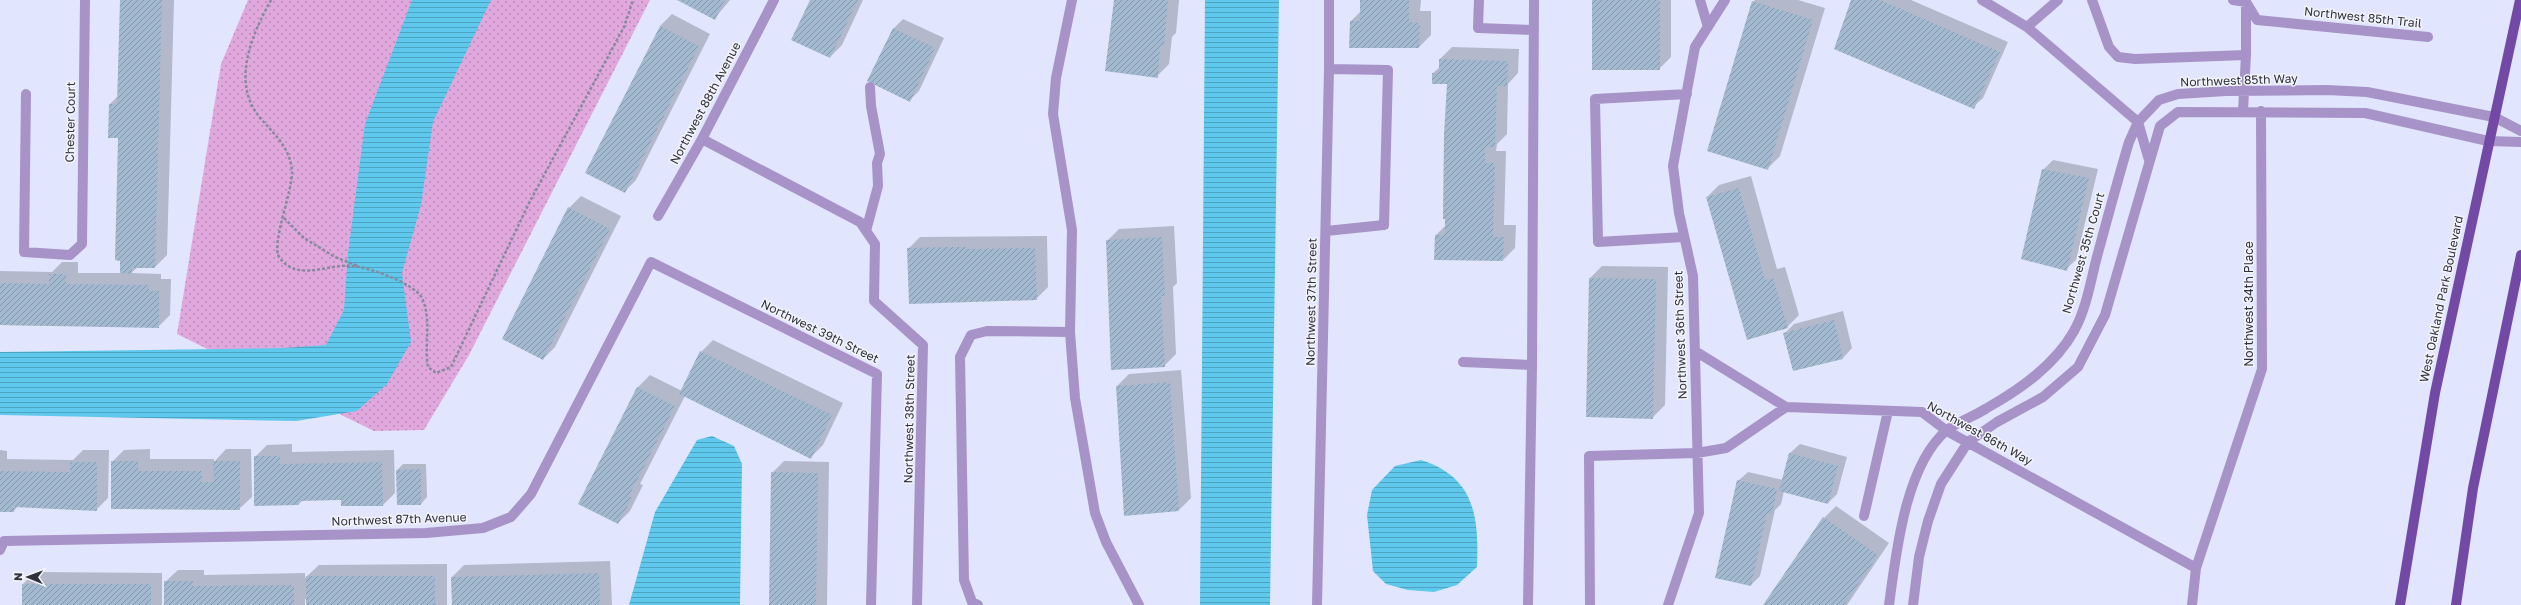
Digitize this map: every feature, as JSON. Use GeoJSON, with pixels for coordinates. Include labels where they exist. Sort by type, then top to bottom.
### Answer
{"type":"FeatureCollection","features":[{"type":"Feature","properties":{"kind":"main road","name":"West Oakland Park Boulevard"},"geometry":{"type":"LineString","coordinates":[[2400,605],[2435,393],[2488,142],[2520,0]]}},
{"type":"Feature","properties":{"kind":"main road"},"geometry":{"type":"LineString","coordinates":[[2456,605],[2473,488],[2521,255]]}},
{"type":"Feature","properties":{"kind":"street","name":"Chester Court"},"geometry":{"type":"LineString","coordinates":[[26,94],[24,252],[70,255],[82,244],[85,0]]}},
{"type":"Feature","properties":{"kind":"street","name":"Northwest 88th Avenue"},"geometry":{"type":"LineString","coordinates":[[658,216],[702,139],[774,0]]}},
{"type":"Feature","properties":{"kind":"street"},"geometry":{"type":"LineString","coordinates":[[1072,0],[1056,78],[1053,114],[1072,230],[1070,332],[1075,398],[1095,513],[1106,542],[1139,605]]}},
{"type":"Feature","properties":{"kind":"street","name":"Northwest 37th Street"},"geometry":{"type":"LineString","coordinates":[[1317,605],[1326,231],[1329,0]]}},
{"type":"Feature","properties":{"kind":"street"},"geometry":{"type":"LineString","coordinates":[[1479,0],[1478,28],[1534,30]]}},
{"type":"Feature","properties":{"kind":"street"},"geometry":{"type":"LineString","coordinates":[[1528,605],[1532,366],[1534,0]]}},
{"type":"Feature","properties":{"kind":"street"},"geometry":{"type":"LineString","coordinates":[[1700,0],[1708,27]]}},
{"type":"Feature","properties":{"kind":"street","name":"Northwest 36th Street"},"geometry":{"type":"LineString","coordinates":[[1668,605],[1699,512],[1693,276],[1684,237],[1673,166],[1695,47],[1725,0]]}},
{"type":"Feature","properties":{"kind":"street"},"geometry":{"type":"LineString","coordinates":[[1982,0],[2027,27],[2138,122],[2149,160]]}},
{"type":"Feature","properties":{"kind":"street"},"geometry":{"type":"LineString","coordinates":[[2027,27],[2058,0]]}},
{"type":"Feature","properties":{"kind":"street"},"geometry":{"type":"LineString","coordinates":[[2092,0],[2109,47],[2118,57],[2136,59],[2246,55]]}},
{"type":"Feature","properties":{"kind":"street"},"geometry":{"type":"LineString","coordinates":[[2233,0],[2246,1],[2246,55],[2243,111]]}},
{"type":"Feature","properties":{"kind":"street","name":"Northwest 85th Trail"},"geometry":{"type":"LineString","coordinates":[[2246,1],[2257,20],[2428,37]]}},
{"type":"Feature","properties":{"kind":"street"},"geometry":{"type":"LineString","coordinates":[[1326,231],[1384,225],[1388,70],[1329,68]]}},
{"type":"Feature","properties":{"kind":"street"},"geometry":{"type":"LineString","coordinates":[[866,231],[878,186],[877,163],[880,154],[871,106],[870,87]]}},
{"type":"Feature","properties":{"kind":"street","name":"Northwest 85th Way"},"geometry":{"type":"LineString","coordinates":[[2138,122],[2159,100],[2178,94],[2244,91],[2327,90],[2367,92],[2494,117],[2521,131]]}},
{"type":"Feature","properties":{"kind":"street"},"geometry":{"type":"LineString","coordinates":[[1684,237],[1598,242],[1595,98],[1687,94]]}},
{"type":"Feature","properties":{"kind":"street"},"geometry":{"type":"LineString","coordinates":[[1913,605],[1919,557],[1928,521],[1941,484],[1968,442],[1997,422],[2043,397],[2078,367],[2105,314],[2160,126],[2178,112],[2261,111],[2365,113],[2488,142],[2521,142]]}},
{"type":"Feature","properties":{"kind":"street","name":"Northwest 34th Place"},"geometry":{"type":"LineString","coordinates":[[2192,605],[2196,568],[2262,369],[2261,111]]}},
{"type":"Feature","properties":{"kind":"street","name":"Northwest 35th Court"},"geometry":{"type":"LineString","coordinates":[[1889,605],[1894,559],[1913,486],[1925,459],[1947,430],[1988,408],[2048,366],[2074,330],[2088,293],[2129,142],[2138,122]]}},
{"type":"Feature","properties":{"kind":"street","name":"Northwest 38th Street"},"geometry":{"type":"LineString","coordinates":[[702,139],[860,222],[875,244],[874,301],[923,346],[918,605]]}},
{"type":"Feature","properties":{"kind":"street","name":"Northwest 87th Avenue"},"geometry":{"type":"LineString","coordinates":[[0,550],[4,541],[426,533],[483,528],[511,517],[531,494],[651,262]]}},
{"type":"Feature","properties":{"kind":"street","name":"Northwest 39th Street"},"geometry":{"type":"LineString","coordinates":[[651,262],[877,374],[870,605]]}},
{"type":"Feature","properties":{"kind":"street"},"geometry":{"type":"LineString","coordinates":[[978,605],[972,602],[964,580],[960,358],[971,336],[987,331],[1070,332]]}},
{"type":"Feature","properties":{"kind":"street","name":"Northwest 86th Way"},"geometry":{"type":"LineString","coordinates":[[1695,351],[1786,407],[1922,412],[1947,430],[1968,442],[2196,568]]}},
{"type":"Feature","properties":{"kind":"street"},"geometry":{"type":"LineString","coordinates":[[1462,362],[1532,366]]}},
{"type":"Feature","properties":{"kind":"street"},"geometry":{"type":"LineString","coordinates":[[1590,605],[1589,456],[1697,453],[1726,448],[1786,407]]}},
{"type":"Feature","properties":{"kind":"street"},"geometry":{"type":"LineString","coordinates":[[1864,516],[1888,411]]}},
{"type":"Feature","properties":{"kind":"path"},"geometry":{"type":"LineString","coordinates":[[271,0],[256,24],[246,64],[244,84],[249,102],[261,120],[282,142],[289,155],[292,172],[284,218],[277,242],[278,256],[291,268],[320,270],[352,266],[362,268]]}},
{"type":"Feature","properties":{"kind":"path"},"geometry":{"type":"LineString","coordinates":[[284,218],[304,238],[335,257],[405,283],[414,288],[422,298],[427,314],[428,367],[436,373],[451,367],[529,203],[624,27],[633,0]]}},
{"type":"Feature","properties":{"kind":"shaded area"},"geometry":{"type":"Polygon","coordinates":[[[248,0],[650,0],[469,355],[424,430],[374,431],[177,334],[221,64],[248,0]]]}},
{"type":"Feature","properties":{"kind":"water"},"geometry":{"type":"Polygon","coordinates":[[[412,0],[491,0],[433,122],[421,205],[402,273],[411,342],[387,384],[357,411],[296,421],[0,415],[0,352],[284,348],[326,345],[344,310],[348,253],[365,124],[412,0]]]}},
{"type":"Feature","properties":{"kind":"water"},"geometry":{"type":"Polygon","coordinates":[[[1205,0],[1279,0],[1270,605],[1200,605],[1205,0]]]}},
{"type":"Feature","properties":{"kind":"water"},"geometry":{"type":"Polygon","coordinates":[[[712,436],[734,446],[742,464],[740,605],[629,605],[655,512],[697,440],[712,436]]]}},
{"type":"Feature","properties":{"kind":"water"},"geometry":{"type":"Polygon","coordinates":[[[1421,460],[1439,467],[1453,477],[1463,488],[1470,501],[1477,532],[1477,567],[1457,585],[1434,592],[1408,590],[1386,584],[1373,571],[1367,515],[1372,490],[1395,466],[1421,460]]]}},
{"type":"Feature","properties":{"kind":"building"},"geometry":{"type":"Polygon","coordinates":[[[120,0],[162,0],[155,268],[132,268],[132,274],[120,273],[120,261],[115,260],[118,138],[108,138],[109,104],[117,104],[120,0]]]}},
{"type":"Feature","properties":{"kind":"building"},"geometry":{"type":"Polygon","coordinates":[[[677,0],[725,0],[715,20],[677,0]]]}},
{"type":"Feature","properties":{"kind":"building"},"geometry":{"type":"Polygon","coordinates":[[[810,0],[858,0],[830,58],[791,40],[810,0]]]}},
{"type":"Feature","properties":{"kind":"building"},"geometry":{"type":"Polygon","coordinates":[[[1114,0],[1168,0],[1164,46],[1160,46],[1158,78],[1105,71],[1114,0]]]}},
{"type":"Feature","properties":{"kind":"building"},"geometry":{"type":"Polygon","coordinates":[[[1360,0],[1409,0],[1409,22],[1420,23],[1419,48],[1349,48],[1350,21],[1360,21],[1360,0]]]}},
{"type":"Feature","properties":{"kind":"building"},"geometry":{"type":"Polygon","coordinates":[[[1592,0],[1660,0],[1660,70],[1592,70],[1592,0]]]}},
{"type":"Feature","properties":{"kind":"building"},"geometry":{"type":"Polygon","coordinates":[[[1851,0],[1880,0],[2000,52],[1974,109],[1834,49],[1851,0]]]}},
{"type":"Feature","properties":{"kind":"building"},"geometry":{"type":"Polygon","coordinates":[[[1752,1],[1813,20],[1768,170],[1707,151],[1752,1]]]}},
{"type":"Feature","properties":{"kind":"building"},"geometry":{"type":"Polygon","coordinates":[[[660,26],[699,46],[625,193],[585,173],[660,26]]]}},
{"type":"Feature","properties":{"kind":"building"},"geometry":{"type":"Polygon","coordinates":[[[893,28],[935,48],[910,102],[867,81],[893,28]]]}},
{"type":"Feature","properties":{"kind":"building"},"geometry":{"type":"Polygon","coordinates":[[[1439,59],[1508,61],[1507,86],[1497,86],[1495,147],[1485,147],[1485,163],[1495,163],[1493,237],[1504,237],[1503,261],[1434,260],[1435,235],[1445,235],[1445,219],[1443,219],[1444,134],[1447,84],[1432,84],[1432,73],[1439,73],[1439,59]]]}},
{"type":"Feature","properties":{"kind":"building"},"geometry":{"type":"Polygon","coordinates":[[[2042,169],[2089,178],[2067,271],[2021,259],[2042,169]]]}},
{"type":"Feature","properties":{"kind":"building"},"geometry":{"type":"Polygon","coordinates":[[[1739,188],[1765,280],[1773,278],[1788,328],[1747,340],[1706,197],[1739,188]]]}},
{"type":"Feature","properties":{"kind":"building"},"geometry":{"type":"Polygon","coordinates":[[[568,207],[610,229],[543,360],[502,339],[568,207]]]}},
{"type":"Feature","properties":{"kind":"building"},"geometry":{"type":"Polygon","coordinates":[[[1162,237],[1165,296],[1161,296],[1165,367],[1111,370],[1106,240],[1162,237]]]}},
{"type":"Feature","properties":{"kind":"building"},"geometry":{"type":"Polygon","coordinates":[[[966,247],[966,249],[1035,248],[1037,300],[909,304],[907,248],[966,247]]]}},
{"type":"Feature","properties":{"kind":"building"},"geometry":{"type":"Polygon","coordinates":[[[49,274],[66,274],[66,284],[149,285],[149,291],[159,291],[159,328],[0,325],[0,283],[49,284],[49,274]]]}},
{"type":"Feature","properties":{"kind":"building"},"geometry":{"type":"Polygon","coordinates":[[[1589,278],[1656,279],[1653,419],[1586,417],[1589,278]]]}},
{"type":"Feature","properties":{"kind":"building"},"geometry":{"type":"Polygon","coordinates":[[[1834,320],[1843,359],[1793,371],[1783,333],[1834,320]]]}},
{"type":"Feature","properties":{"kind":"building"},"geometry":{"type":"Polygon","coordinates":[[[700,351],[832,415],[811,459],[679,394],[700,351]]]}},
{"type":"Feature","properties":{"kind":"building"},"geometry":{"type":"Polygon","coordinates":[[[1170,382],[1179,511],[1124,516],[1116,386],[1170,382]]]}},
{"type":"Feature","properties":{"kind":"building"},"geometry":{"type":"Polygon","coordinates":[[[637,387],[675,406],[629,496],[632,498],[618,524],[578,504],[637,387]]]}},
{"type":"Feature","properties":{"kind":"building"},"geometry":{"type":"Polygon","coordinates":[[[1789,453],[1838,466],[1828,504],[1779,491],[1789,453]]]}},
{"type":"Feature","properties":{"kind":"building"},"geometry":{"type":"Polygon","coordinates":[[[254,456],[280,456],[280,464],[382,462],[383,506],[341,506],[341,500],[299,501],[299,505],[254,506],[254,456]]]}},
{"type":"Feature","properties":{"kind":"building"},"geometry":{"type":"Polygon","coordinates":[[[111,461],[138,461],[138,471],[202,471],[202,482],[214,482],[213,461],[240,461],[240,510],[111,509],[111,461]]]}},
{"type":"Feature","properties":{"kind":"building"},"geometry":{"type":"Polygon","coordinates":[[[70,462],[97,462],[97,511],[14,507],[14,512],[0,512],[0,471],[70,472],[70,462]]]}},
{"type":"Feature","properties":{"kind":"building"},"geometry":{"type":"Polygon","coordinates":[[[421,469],[421,505],[397,505],[396,470],[421,469]]]}},
{"type":"Feature","properties":{"kind":"building"},"geometry":{"type":"Polygon","coordinates":[[[771,472],[818,473],[816,605],[769,605],[771,472]]]}},
{"type":"Feature","properties":{"kind":"building"},"geometry":{"type":"Polygon","coordinates":[[[1737,480],[1777,489],[1772,514],[1767,513],[1751,586],[1715,578],[1737,480]]]}},
{"type":"Feature","properties":{"kind":"building"},"geometry":{"type":"Polygon","coordinates":[[[1823,517],[1878,555],[1844,605],[1763,605],[1823,517]]]}},
{"type":"Feature","properties":{"kind":"building"},"geometry":{"type":"Polygon","coordinates":[[[599,573],[600,605],[452,605],[451,577],[599,573]]]}},
{"type":"Feature","properties":{"kind":"building"},"geometry":{"type":"Polygon","coordinates":[[[306,576],[435,576],[435,605],[306,605],[306,576]]]}},
{"type":"Feature","properties":{"kind":"building"},"geometry":{"type":"Polygon","coordinates":[[[164,581],[193,581],[192,586],[294,585],[294,605],[164,605],[164,581]]]}},
{"type":"Feature","properties":{"kind":"building"},"geometry":{"type":"Polygon","coordinates":[[[22,584],[151,584],[151,605],[22,605],[22,584]]]}}]}
